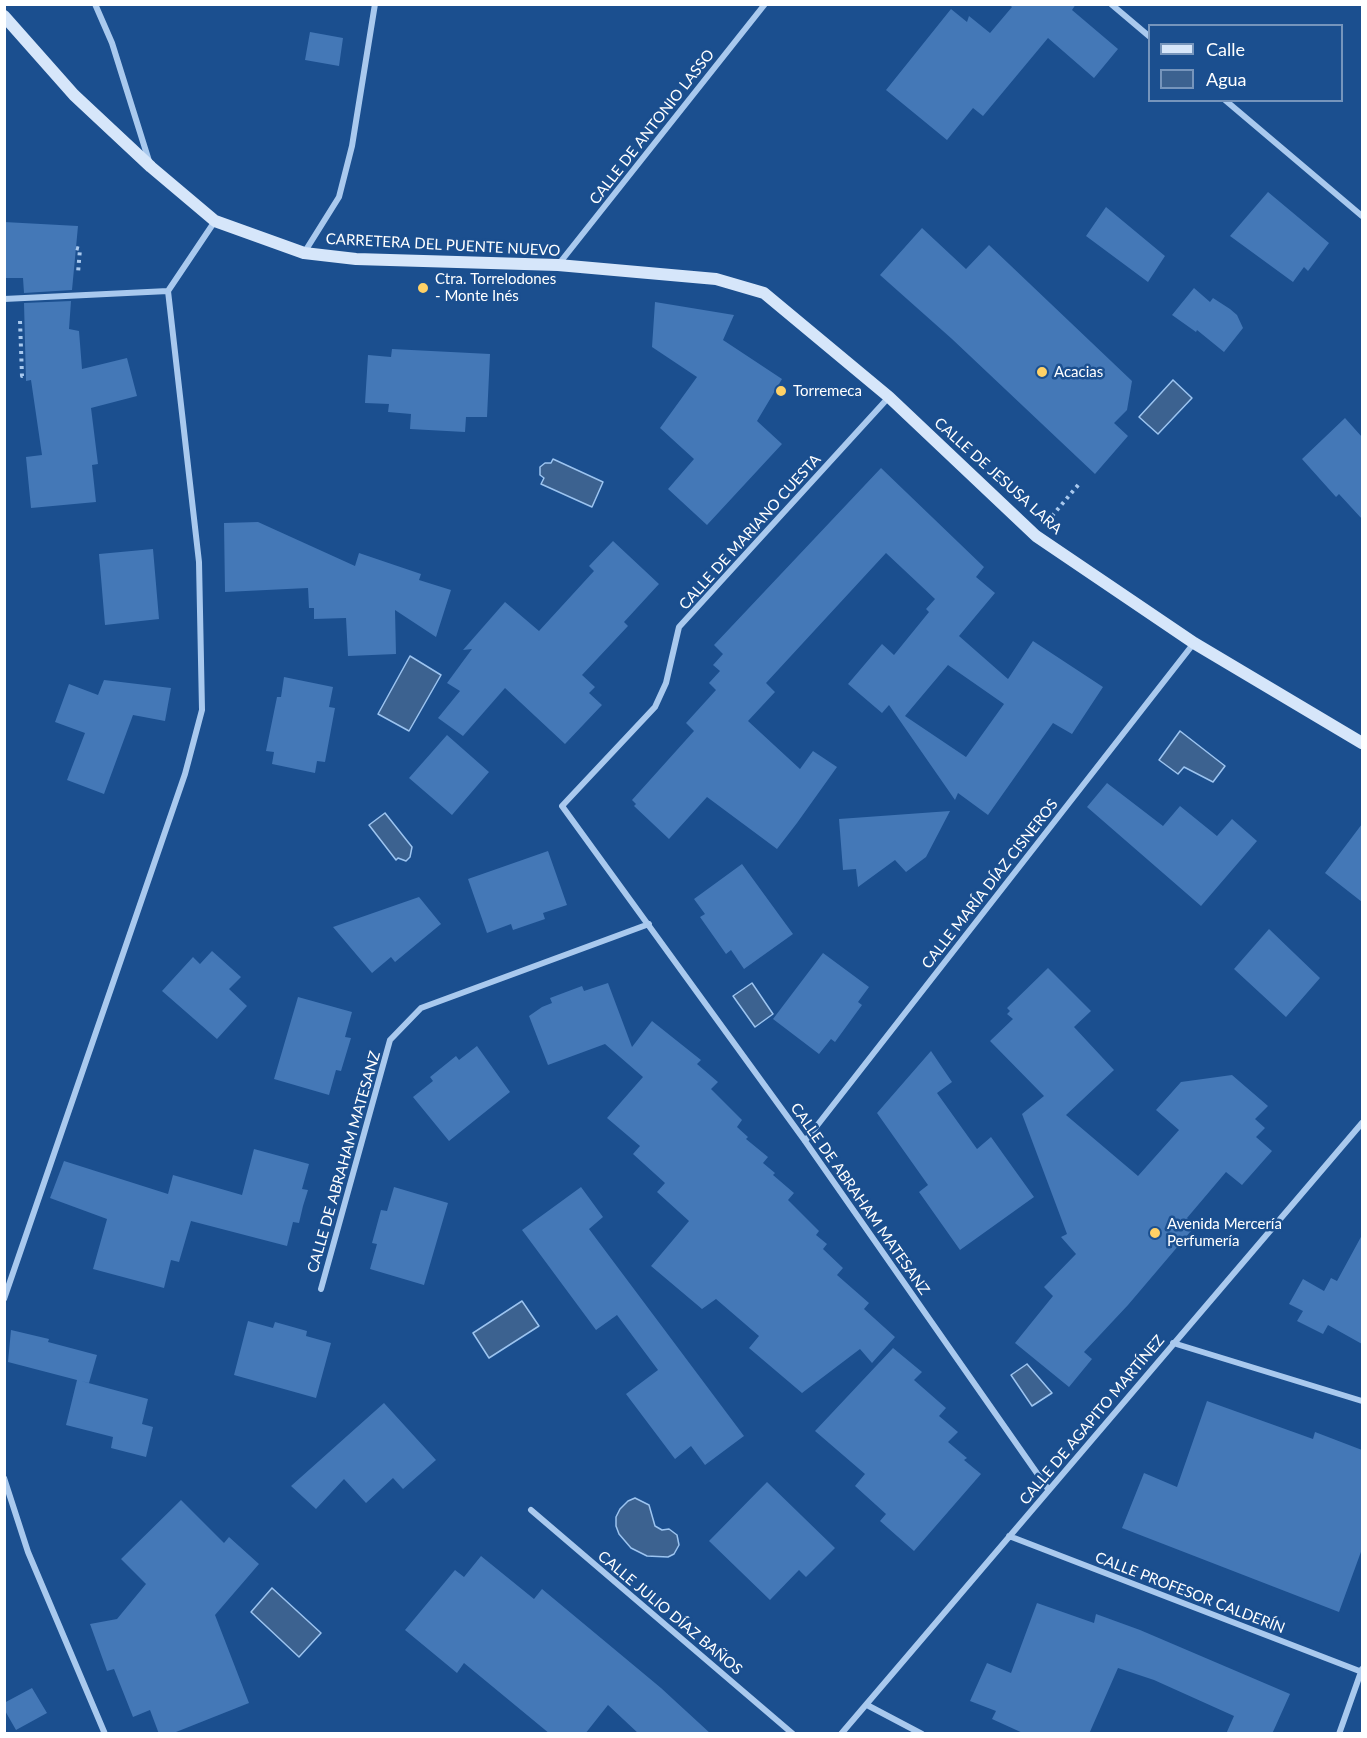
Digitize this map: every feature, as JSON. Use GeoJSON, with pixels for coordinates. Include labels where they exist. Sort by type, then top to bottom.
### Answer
{"type":"FeatureCollection","features":[{"type":"Feature","properties":{"kind":"main road","name":"CARRETERA DEL PUENTE NUEVO"},"geometry":{"type":"LineString","coordinates":[[4,16],[74,95],[151,167],[215,221],[303,253],[356,259],[558,265],[716,279]]}},
{"type":"Feature","properties":{"kind":"main road","name":"CALLE DE JESUSA LARA"},"geometry":{"type":"LineString","coordinates":[[716,279],[764,292],[889,397],[1036,536],[1194,643],[1362,742]]}},
{"type":"Feature","properties":{"kind":"street"},"geometry":{"type":"LineString","coordinates":[[95,4],[112,43],[151,167]]}},
{"type":"Feature","properties":{"kind":"street"},"geometry":{"type":"LineString","coordinates":[[303,253],[339,197],[352,146],[375,4]]}},
{"type":"Feature","properties":{"kind":"street","name":"CALLE DE ANTONIO LASSO"},"geometry":{"type":"LineString","coordinates":[[558,265],[765,4]]}},
{"type":"Feature","properties":{"kind":"street"},"geometry":{"type":"LineString","coordinates":[[1111,4],[1148,36]]}},
{"type":"Feature","properties":{"kind":"street"},"geometry":{"type":"LineString","coordinates":[[1227,102],[1362,216]]}},
{"type":"Feature","properties":{"kind":"street"},"geometry":{"type":"LineString","coordinates":[[4,1299],[185,774],[202,710],[199,562],[168,291],[215,221]]}},
{"type":"Feature","properties":{"kind":"street"},"geometry":{"type":"LineString","coordinates":[[4,299],[168,291]]}},
{"type":"Feature","properties":{"kind":"street","name":"CALLE DE MARIANO CUESTA"},"geometry":{"type":"LineString","coordinates":[[562,806],[655,707],[666,683],[680,627],[889,397]]}},
{"type":"Feature","properties":{"kind":"street","name":"CALLE MARÍA DÍAZ CISNEROS"},"geometry":{"type":"LineString","coordinates":[[805,1141],[1194,643]]}},
{"type":"Feature","properties":{"kind":"street","name":"CALLE DE ABRAHAM MATESANZ"},"geometry":{"type":"LineString","coordinates":[[562,806],[805,1141],[1048,1490]]}},
{"type":"Feature","properties":{"kind":"street","name":"CALLE DE ABRAHAM MATESANZ"},"geometry":{"type":"LineString","coordinates":[[321,1289],[390,1040],[421,1008],[649,924]]}},
{"type":"Feature","properties":{"kind":"street","name":"CALLE DE AGAPITO MARTÍNEZ"},"geometry":{"type":"LineString","coordinates":[[840,1734],[1362,1122]]}},
{"type":"Feature","properties":{"kind":"street"},"geometry":{"type":"LineString","coordinates":[[1173,1342],[1362,1401]]}},
{"type":"Feature","properties":{"kind":"street"},"geometry":{"type":"LineString","coordinates":[[4,1478],[28,1552],[105,1734]]}},
{"type":"Feature","properties":{"kind":"street","name":"CALLE JULIO DÍAZ BAÑOS"},"geometry":{"type":"LineString","coordinates":[[531,1510],[794,1734]]}},
{"type":"Feature","properties":{"kind":"street","name":"CALLE PROFESOR CALDERÍN"},"geometry":{"type":"LineString","coordinates":[[1009,1536],[1362,1671]]}},
{"type":"Feature","properties":{"kind":"street"},"geometry":{"type":"LineString","coordinates":[[1339,1734],[1362,1671]]}},
{"type":"Feature","properties":{"kind":"street"},"geometry":{"type":"LineString","coordinates":[[867,1705],[922,1734]]}},
{"type":"Feature","properties":{"kind":"path"},"geometry":{"type":"LineString","coordinates":[[76,248],[80,249],[77,280]]}},
{"type":"Feature","properties":{"kind":"path"},"geometry":{"type":"LineString","coordinates":[[20,314],[22,376],[26,375]]}},
{"type":"Feature","properties":{"kind":"path"},"geometry":{"type":"LineString","coordinates":[[1064,501],[1079,484]]}},
{"type":"Feature","properties":{"kind":"water"},"geometry":{"type":"Polygon","coordinates":[[[1173,380],[1192,398],[1158,434],[1139,417],[1173,380]]]}},
{"type":"Feature","properties":{"kind":"water"},"geometry":{"type":"Polygon","coordinates":[[[553,459],[603,482],[592,507],[541,484],[544,478],[540,475],[540,467],[545,463],[551,463],[553,459]]]}},
{"type":"Feature","properties":{"kind":"water"},"geometry":{"type":"Polygon","coordinates":[[[410,656],[441,675],[409,731],[378,714],[410,656]]]}},
{"type":"Feature","properties":{"kind":"water"},"geometry":{"type":"Polygon","coordinates":[[[1180,731],[1225,766],[1213,782],[1184,767],[1178,774],[1159,760],[1180,731]]]}},
{"type":"Feature","properties":{"kind":"water"},"geometry":{"type":"Polygon","coordinates":[[[385,813],[412,847],[410,857],[406,861],[398,858],[396,860],[369,825],[385,813]]]}},
{"type":"Feature","properties":{"kind":"water"},"geometry":{"type":"Polygon","coordinates":[[[752,983],[773,1014],[755,1027],[733,996],[752,983]]]}},
{"type":"Feature","properties":{"kind":"water"},"geometry":{"type":"Polygon","coordinates":[[[522,1301],[539,1326],[489,1358],[473,1333],[522,1301]]]}},
{"type":"Feature","properties":{"kind":"water"},"geometry":{"type":"Polygon","coordinates":[[[1027,1364],[1052,1393],[1032,1406],[1011,1375],[1027,1364]]]}},
{"type":"Feature","properties":{"kind":"water"},"geometry":{"type":"Polygon","coordinates":[[[635,1498],[649,1505],[655,1526],[662,1530],[669,1529],[677,1535],[679,1545],[674,1554],[668,1557],[647,1556],[631,1548],[619,1534],[616,1517],[628,1501],[635,1498]]]}},
{"type":"Feature","properties":{"kind":"water"},"geometry":{"type":"Polygon","coordinates":[[[272,1588],[321,1633],[299,1657],[251,1612],[272,1588]]]}},
{"type":"Feature","properties":{"kind":"building"},"geometry":{"type":"Polygon","coordinates":[[[1009,4],[1076,4],[1072,10],[1118,49],[1094,78],[1048,38],[983,116],[973,108],[947,140],[886,90],[951,9],[967,22],[969,16],[990,33],[1012,7],[1009,4]]]}},
{"type":"Feature","properties":{"kind":"building"},"geometry":{"type":"Polygon","coordinates":[[[310,32],[343,38],[339,66],[305,60],[310,32]]]}},
{"type":"Feature","properties":{"kind":"building"},"geometry":{"type":"Polygon","coordinates":[[[1268,192],[1329,243],[1308,271],[1304,267],[1293,282],[1230,236],[1268,192]]]}},
{"type":"Feature","properties":{"kind":"building"},"geometry":{"type":"Polygon","coordinates":[[[1106,207],[1165,256],[1148,282],[1086,236],[1106,207]]]}},
{"type":"Feature","properties":{"kind":"building"},"geometry":{"type":"Polygon","coordinates":[[[4,222],[78,226],[72,290],[24,293],[23,278],[4,278],[4,222]]]}},
{"type":"Feature","properties":{"kind":"building","name":"Acacias"},"geometry":{"type":"Polygon","coordinates":[[[922,228],[966,269],[989,245],[1132,381],[1127,410],[1114,423],[1128,436],[1095,474],[952,339],[880,275],[922,228]]]}},
{"type":"Feature","properties":{"kind":"building"},"geometry":{"type":"Polygon","coordinates":[[[1194,288],[1210,302],[1213,298],[1237,315],[1243,328],[1224,352],[1197,330],[1196,332],[1172,315],[1194,288]]]}},
{"type":"Feature","properties":{"kind":"building"},"geometry":{"type":"Polygon","coordinates":[[[71,301],[69,329],[79,331],[82,369],[127,358],[137,396],[91,408],[98,464],[92,465],[96,502],[31,508],[26,457],[42,455],[31,380],[26,381],[24,303],[71,301]]]}},
{"type":"Feature","properties":{"kind":"building"},"geometry":{"type":"Polygon","coordinates":[[[655,302],[734,315],[723,340],[782,379],[757,421],[782,444],[707,525],[668,489],[694,459],[660,428],[697,377],[652,347],[655,302]]]}},
{"type":"Feature","properties":{"kind":"building"},"geometry":{"type":"Polygon","coordinates":[[[392,349],[490,354],[487,417],[466,417],[465,432],[410,429],[411,414],[388,412],[389,404],[365,403],[368,355],[391,357],[392,349]]]}},
{"type":"Feature","properties":{"kind":"building"},"geometry":{"type":"Polygon","coordinates":[[[1345,418],[1362,437],[1362,519],[1339,494],[1336,497],[1302,459],[1345,418]]]}},
{"type":"Feature","properties":{"kind":"building"},"geometry":{"type":"Polygon","coordinates":[[[881,468],[984,567],[976,577],[995,593],[959,636],[1008,679],[1033,641],[1103,687],[1072,734],[1053,723],[988,815],[958,793],[955,800],[889,705],[882,713],[848,684],[882,644],[894,655],[929,612],[926,609],[935,599],[886,553],[766,683],[775,692],[748,721],[800,769],[813,751],[837,767],[797,823],[777,849],[707,797],[669,839],[634,806],[636,804],[632,800],[694,731],[686,723],[716,690],[709,683],[720,671],[713,665],[723,654],[714,645],[881,468]],[[948,665],[905,716],[966,757],[1004,704],[948,665]]]}},
{"type":"Feature","properties":{"kind":"building"},"geometry":{"type":"Polygon","coordinates":[[[258,522],[355,566],[359,553],[421,574],[419,580],[451,590],[436,637],[395,610],[396,654],[348,656],[346,618],[314,619],[314,608],[309,608],[308,588],[225,592],[224,523],[258,522]]]}},
{"type":"Feature","properties":{"kind":"building"},"geometry":{"type":"Polygon","coordinates":[[[613,541],[659,584],[624,622],[628,626],[582,675],[595,687],[589,693],[602,705],[565,744],[505,688],[463,736],[438,718],[460,691],[447,683],[472,649],[463,650],[505,602],[539,631],[594,571],[589,566],[613,541]]]}},
{"type":"Feature","properties":{"kind":"building"},"geometry":{"type":"Polygon","coordinates":[[[153,549],[159,619],[105,625],[99,554],[153,549]]]}},
{"type":"Feature","properties":{"kind":"building"},"geometry":{"type":"Polygon","coordinates":[[[284,677],[333,687],[329,707],[335,708],[325,762],[317,761],[315,773],[272,764],[274,752],[266,751],[277,697],[281,697],[284,677]]]}},
{"type":"Feature","properties":{"kind":"building"},"geometry":{"type":"Polygon","coordinates":[[[104,680],[171,688],[165,721],[133,715],[104,794],[67,780],[85,733],[55,722],[69,684],[98,695],[104,680]]]}},
{"type":"Feature","properties":{"kind":"building"},"geometry":{"type":"Polygon","coordinates":[[[447,735],[489,772],[452,815],[409,778],[447,735]]]}},
{"type":"Feature","properties":{"kind":"building"},"geometry":{"type":"Polygon","coordinates":[[[1107,783],[1163,826],[1180,806],[1217,836],[1232,819],[1257,841],[1201,906],[1087,807],[1107,783]]]}},
{"type":"Feature","properties":{"kind":"building"},"geometry":{"type":"Polygon","coordinates":[[[950,811],[926,857],[906,872],[895,860],[858,887],[856,869],[843,870],[839,819],[950,811]]]}},
{"type":"Feature","properties":{"kind":"building"},"geometry":{"type":"Polygon","coordinates":[[[1362,824],[1362,902],[1325,873],[1362,824]]]}},
{"type":"Feature","properties":{"kind":"building"},"geometry":{"type":"Polygon","coordinates":[[[548,851],[567,905],[543,913],[545,919],[513,930],[511,924],[487,933],[468,879],[548,851]]]}},
{"type":"Feature","properties":{"kind":"building"},"geometry":{"type":"Polygon","coordinates":[[[742,864],[793,934],[744,969],[731,950],[726,954],[700,917],[705,914],[694,899],[742,864]]]}},
{"type":"Feature","properties":{"kind":"building"},"geometry":{"type":"Polygon","coordinates":[[[419,897],[441,924],[395,962],[391,957],[372,973],[333,927],[419,897]]]}},
{"type":"Feature","properties":{"kind":"building"},"geometry":{"type":"Polygon","coordinates":[[[1269,929],[1320,978],[1286,1017],[1234,969],[1269,929]]]}},
{"type":"Feature","properties":{"kind":"building"},"geometry":{"type":"Polygon","coordinates":[[[212,951],[241,977],[229,989],[247,1006],[217,1039],[162,991],[193,957],[200,964],[212,951]]]}},
{"type":"Feature","properties":{"kind":"building"},"geometry":{"type":"Polygon","coordinates":[[[823,953],[869,987],[858,1002],[862,1005],[835,1042],[831,1039],[819,1054],[773,1019],[823,953]]]}},
{"type":"Feature","properties":{"kind":"building"},"geometry":{"type":"Polygon","coordinates":[[[1048,968],[1091,1011],[1074,1027],[1114,1070],[1066,1115],[1138,1176],[1179,1130],[1156,1110],[1181,1082],[1232,1075],[1268,1106],[1255,1119],[1265,1128],[1256,1137],[1272,1151],[1242,1185],[1226,1172],[1187,1218],[1196,1225],[1128,1305],[1084,1352],[1092,1359],[1069,1387],[1015,1343],[1053,1296],[1044,1287],[1076,1254],[1061,1237],[1067,1234],[1022,1114],[1044,1096],[990,1041],[1013,1019],[1007,1014],[1010,1011],[1007,1008],[1048,968]]]}},
{"type":"Feature","properties":{"kind":"building"},"geometry":{"type":"Polygon","coordinates":[[[608,983],[632,1047],[652,1021],[701,1060],[697,1064],[718,1082],[711,1089],[742,1120],[737,1127],[748,1137],[746,1139],[768,1157],[763,1163],[794,1193],[788,1200],[819,1231],[816,1235],[827,1244],[823,1249],[843,1268],[837,1275],[869,1303],[864,1309],[895,1337],[872,1363],[860,1349],[802,1393],[749,1348],[759,1336],[716,1299],[702,1309],[651,1266],[689,1221],[657,1192],[665,1183],[633,1154],[640,1146],[607,1118],[643,1077],[605,1044],[548,1065],[529,1016],[552,1003],[550,998],[582,986],[584,991],[608,983]]]}},
{"type":"Feature","properties":{"kind":"building"},"geometry":{"type":"Polygon","coordinates":[[[298,997],[352,1012],[345,1037],[351,1038],[341,1071],[336,1070],[329,1095],[274,1079],[298,997]]]}},
{"type":"Feature","properties":{"kind":"building"},"geometry":{"type":"Polygon","coordinates":[[[477,1046],[510,1092],[449,1141],[413,1097],[433,1081],[430,1077],[456,1056],[459,1060],[477,1046]]]}},
{"type":"Feature","properties":{"kind":"building"},"geometry":{"type":"Polygon","coordinates":[[[931,1051],[952,1082],[937,1093],[977,1149],[991,1137],[1034,1197],[960,1250],[919,1192],[928,1185],[877,1113],[931,1051]]]}},
{"type":"Feature","properties":{"kind":"building"},"geometry":{"type":"Polygon","coordinates":[[[254,1149],[309,1164],[302,1189],[308,1190],[299,1223],[293,1222],[287,1246],[191,1221],[179,1262],[171,1260],[164,1288],[93,1269],[107,1219],[50,1198],[64,1161],[168,1194],[173,1175],[242,1195],[254,1149]]]}},
{"type":"Feature","properties":{"kind":"building"},"geometry":{"type":"Polygon","coordinates":[[[394,1187],[448,1203],[424,1285],[370,1269],[377,1244],[372,1243],[381,1210],[387,1211],[394,1187]]]}},
{"type":"Feature","properties":{"kind":"building"},"geometry":{"type":"Polygon","coordinates":[[[581,1187],[603,1217],[589,1229],[744,1436],[705,1465],[691,1446],[675,1459],[626,1394],[658,1370],[617,1315],[596,1330],[522,1230],[581,1187]]]}},
{"type":"Feature","properties":{"kind":"building"},"geometry":{"type":"Polygon","coordinates":[[[1362,1235],[1362,1344],[1328,1325],[1323,1334],[1297,1321],[1303,1311],[1289,1304],[1303,1279],[1324,1291],[1331,1278],[1337,1281],[1362,1235]]]}},
{"type":"Feature","properties":{"kind":"building"},"geometry":{"type":"Polygon","coordinates":[[[248,1321],[273,1328],[275,1322],[307,1331],[306,1336],[331,1343],[316,1398],[234,1375],[248,1321]]]}},
{"type":"Feature","properties":{"kind":"building"},"geometry":{"type":"Polygon","coordinates":[[[11,1330],[49,1339],[48,1342],[97,1355],[89,1383],[81,1381],[148,1399],[142,1424],[153,1427],[146,1457],[111,1448],[113,1437],[66,1425],[77,1380],[8,1362],[11,1330]]]}},
{"type":"Feature","properties":{"kind":"building"},"geometry":{"type":"Polygon","coordinates":[[[893,1348],[922,1372],[914,1380],[946,1408],[939,1416],[958,1432],[948,1442],[981,1474],[914,1551],[880,1521],[886,1514],[855,1486],[865,1474],[815,1431],[893,1348]]]}},
{"type":"Feature","properties":{"kind":"building"},"geometry":{"type":"Polygon","coordinates":[[[1207,1401],[1313,1439],[1315,1432],[1362,1450],[1362,1549],[1339,1612],[1122,1528],[1144,1473],[1177,1487],[1207,1401]]]}},
{"type":"Feature","properties":{"kind":"building"},"geometry":{"type":"Polygon","coordinates":[[[384,1403],[436,1460],[403,1489],[393,1478],[366,1503],[344,1479],[316,1509],[291,1486],[384,1403]]]}},
{"type":"Feature","properties":{"kind":"building"},"geometry":{"type":"Polygon","coordinates":[[[767,1482],[835,1548],[806,1577],[799,1570],[770,1600],[709,1541],[767,1482]]]}},
{"type":"Feature","properties":{"kind":"building"},"geometry":{"type":"Polygon","coordinates":[[[181,1500],[224,1543],[229,1537],[259,1564],[215,1615],[249,1703],[171,1734],[159,1734],[150,1710],[133,1717],[114,1669],[107,1671],[90,1624],[117,1619],[146,1584],[121,1559],[181,1500]]]}},
{"type":"Feature","properties":{"kind":"building"},"geometry":{"type":"Polygon","coordinates":[[[481,1556],[534,1599],[542,1589],[661,1688],[711,1734],[639,1734],[608,1705],[585,1734],[550,1734],[464,1663],[457,1673],[405,1630],[455,1570],[464,1577],[481,1556]]]}},
{"type":"Feature","properties":{"kind":"building"},"geometry":{"type":"Polygon","coordinates":[[[1037,1603],[1094,1623],[1096,1614],[1140,1630],[1290,1694],[1272,1734],[1226,1734],[1234,1716],[1154,1680],[1118,1668],[1089,1734],[1025,1734],[992,1719],[996,1711],[970,1701],[987,1663],[1011,1673],[1037,1603]]]}},
{"type":"Feature","properties":{"kind":"building"},"geometry":{"type":"Polygon","coordinates":[[[32,1688],[47,1713],[16,1730],[4,1709],[4,1703],[32,1688]]]}},
{"type":"Feature","properties":{"kind":"place","name":"Ctra. Torrelodones - Monte Inés"},"geometry":{"type":"Point","coordinates":[423,288]}},
{"type":"Feature","properties":{"kind":"place","name":"Acacias"},"geometry":{"type":"Point","coordinates":[1042,372]}},
{"type":"Feature","properties":{"kind":"place","name":"Torremeca"},"geometry":{"type":"Point","coordinates":[781,391]}},
{"type":"Feature","properties":{"kind":"place","name":"Avenida Mercería Perfumería"},"geometry":{"type":"Point","coordinates":[1155,1233]}}]}
